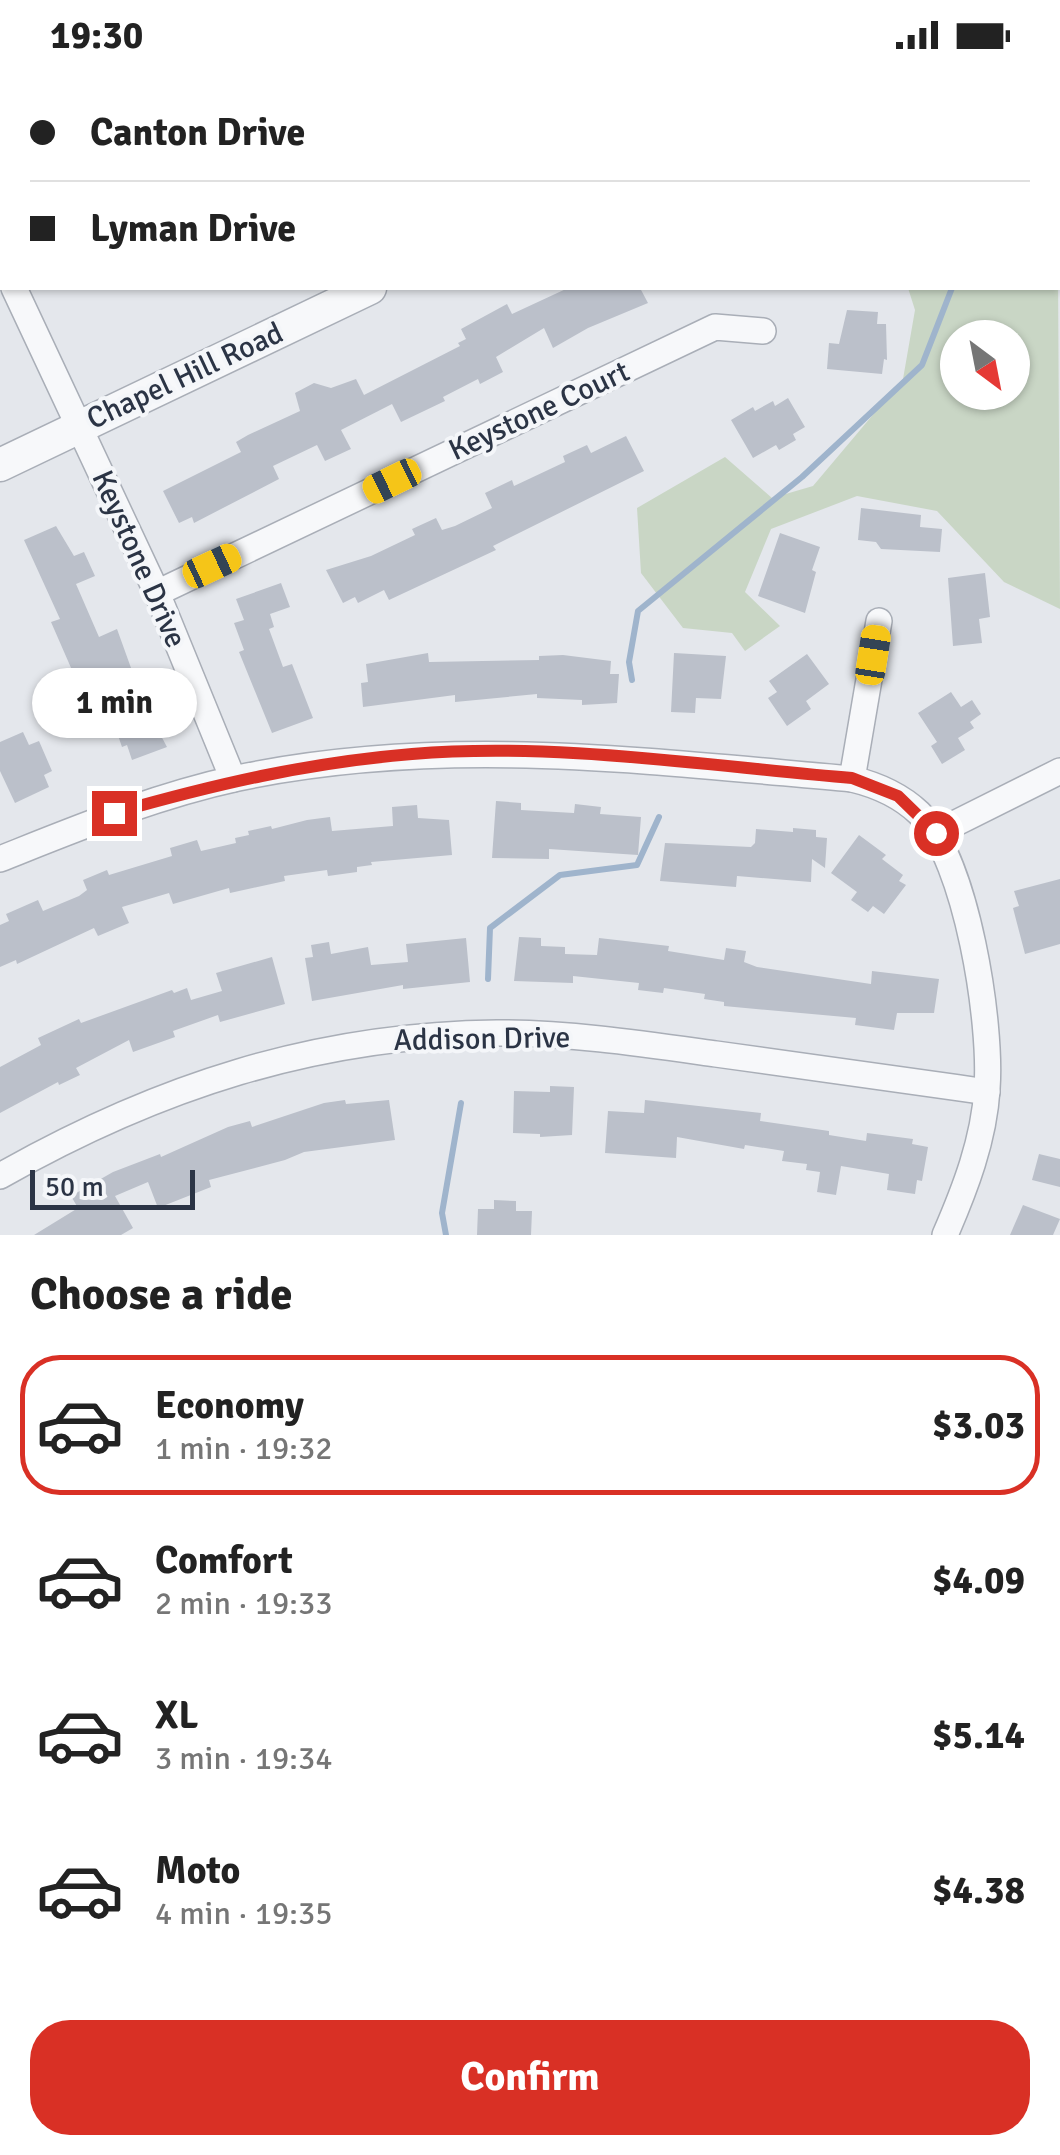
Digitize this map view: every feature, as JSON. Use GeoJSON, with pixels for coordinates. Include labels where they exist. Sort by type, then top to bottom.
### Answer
{"type":"FeatureCollection","features":[{"type":"Feature","properties":{"kind":"street","name":"Keystone Drive"},"geometry":{"type":"LineString","coordinates":[[15,290],[158,593],[233,779]]}},
{"type":"Feature","properties":{"kind":"street","name":"Chapel Hill Road"},"geometry":{"type":"LineString","coordinates":[[0,465],[366,290]]}},
{"type":"Feature","properties":{"kind":"street","name":"Keystone Court"},"geometry":{"type":"LineString","coordinates":[[158,593],[715,327],[763,331]]}},
{"type":"Feature","properties":{"kind":"street"},"geometry":{"type":"LineString","coordinates":[[852,778],[879,621]]}},
{"type":"Feature","properties":{"kind":"street"},"geometry":{"type":"LineString","coordinates":[[0,859],[114,813],[233,779],[300,766],[416,754],[526,752],[852,778],[898,796],[936,833],[954,876],[980,980],[988,1038],[987,1092],[976,1154],[944,1235]]}},
{"type":"Feature","properties":{"kind":"street"},"geometry":{"type":"LineString","coordinates":[[936,833],[1060,771]]}},
{"type":"Feature","properties":{"kind":"street","name":"Addison Drive"},"geometry":{"type":"LineString","coordinates":[[0,1176],[79,1131],[180,1090],[283,1059],[387,1040],[498,1034],[600,1038],[987,1092]]}},
{"type":"Feature","properties":{"kind":"green space"},"geometry":{"type":"Polygon","coordinates":[[[909,290],[1058,290],[1060,609],[1004,582],[937,511],[857,496],[771,529],[745,592],[780,626],[745,651],[732,633],[683,628],[641,573],[637,508],[725,457],[772,498],[813,486],[903,379],[915,310],[909,290]]]}},
{"type":"Feature","properties":{"kind":"building"},"geometry":{"type":"Polygon","coordinates":[[[564,290],[641,290],[648,303],[588,328],[553,348],[544,328],[496,357],[503,372],[480,384],[478,379],[443,397],[445,401],[401,422],[392,404],[341,430],[351,449],[325,461],[317,445],[273,466],[279,479],[194,523],[192,517],[179,523],[163,491],[241,452],[236,442],[300,411],[295,393],[314,383],[331,388],[356,379],[364,395],[460,346],[458,343],[466,339],[461,329],[507,304],[512,314],[564,290]]]}},
{"type":"Feature","properties":{"kind":"building"},"geometry":{"type":"Polygon","coordinates":[[[847,310],[878,312],[877,324],[886,324],[887,360],[884,359],[882,374],[827,369],[829,343],[839,344],[847,310]]]}},
{"type":"Feature","properties":{"kind":"building"},"geometry":{"type":"Polygon","coordinates":[[[788,398],[805,427],[793,434],[796,440],[779,450],[776,445],[753,458],[731,420],[753,407],[755,411],[773,401],[775,406],[788,398]]]}},
{"type":"Feature","properties":{"kind":"building"},"geometry":{"type":"Polygon","coordinates":[[[626,436],[644,471],[493,546],[496,550],[389,600],[384,590],[358,603],[355,597],[343,603],[326,570],[371,556],[415,535],[412,529],[436,518],[442,530],[455,526],[492,508],[485,493],[512,480],[514,486],[565,462],[563,456],[587,445],[591,453],[626,436]]]}},
{"type":"Feature","properties":{"kind":"building"},"geometry":{"type":"Polygon","coordinates":[[[861,508],[921,515],[920,527],[942,529],[940,552],[881,549],[876,542],[858,540],[861,508]]]}},
{"type":"Feature","properties":{"kind":"building"},"geometry":{"type":"Polygon","coordinates":[[[56,526],[74,556],[84,552],[95,576],[76,584],[99,637],[117,629],[144,704],[167,747],[132,760],[127,745],[122,747],[112,718],[102,722],[85,673],[75,677],[51,622],[60,619],[24,540],[56,526]]]}},
{"type":"Feature","properties":{"kind":"building"},"geometry":{"type":"Polygon","coordinates":[[[780,533],[820,547],[805,613],[758,596],[780,533]]]}},
{"type":"Feature","properties":{"kind":"building"},"geometry":{"type":"Polygon","coordinates":[[[985,573],[990,617],[979,619],[982,643],[953,646],[948,578],[985,573]]]}},
{"type":"Feature","properties":{"kind":"building"},"geometry":{"type":"Polygon","coordinates":[[[281,583],[290,607],[270,614],[274,627],[269,629],[283,667],[292,664],[313,718],[272,733],[239,652],[244,650],[234,623],[244,620],[236,599],[281,583]]]}},
{"type":"Feature","properties":{"kind":"building"},"geometry":{"type":"Polygon","coordinates":[[[428,653],[429,662],[539,660],[539,656],[563,655],[611,661],[610,674],[619,674],[617,703],[582,705],[582,700],[537,698],[537,694],[455,702],[455,695],[363,707],[361,683],[368,682],[366,664],[428,653]]]}},
{"type":"Feature","properties":{"kind":"building"},"geometry":{"type":"Polygon","coordinates":[[[674,653],[726,656],[721,699],[696,698],[695,713],[671,712],[674,653]]]}},
{"type":"Feature","properties":{"kind":"building"},"geometry":{"type":"Polygon","coordinates":[[[807,654],[829,684],[806,701],[811,709],[787,726],[768,698],[777,692],[769,681],[807,654]]]}},
{"type":"Feature","properties":{"kind":"building"},"geometry":{"type":"Polygon","coordinates":[[[951,692],[961,707],[972,700],[981,714],[970,722],[974,728],[958,738],[965,750],[942,764],[931,746],[937,742],[918,713],[951,692]]]}},
{"type":"Feature","properties":{"kind":"building"},"geometry":{"type":"Polygon","coordinates":[[[23,732],[29,745],[39,741],[52,771],[44,775],[49,787],[15,803],[0,771],[0,742],[23,732]]]}},
{"type":"Feature","properties":{"kind":"building"},"geometry":{"type":"Polygon","coordinates":[[[496,801],[521,803],[521,810],[574,813],[575,804],[601,807],[600,814],[641,817],[638,855],[549,849],[549,859],[492,858],[496,801]]]}},
{"type":"Feature","properties":{"kind":"building"},"geometry":{"type":"Polygon","coordinates":[[[417,805],[418,818],[449,820],[452,855],[371,862],[372,865],[357,867],[357,872],[328,876],[327,870],[284,876],[285,881],[230,893],[229,888],[173,904],[169,893],[122,907],[129,923],[98,936],[94,928],[17,964],[16,960],[0,967],[0,925],[9,921],[6,914],[38,900],[43,911],[79,896],[87,890],[83,880],[107,870],[109,875],[172,856],[170,848],[197,840],[201,851],[236,843],[235,838],[249,835],[248,831],[307,820],[330,817],[332,831],[393,826],[392,807],[417,805]]]}},
{"type":"Feature","properties":{"kind":"building"},"geometry":{"type":"Polygon","coordinates":[[[793,828],[816,830],[816,837],[827,838],[825,868],[812,859],[811,882],[737,876],[736,887],[660,881],[665,843],[751,847],[756,829],[793,832],[793,828]]]}},
{"type":"Feature","properties":{"kind":"building"},"geometry":{"type":"Polygon","coordinates":[[[859,835],[886,855],[882,859],[903,875],[899,881],[906,885],[884,914],[873,906],[868,912],[851,900],[857,892],[831,873],[859,835]]]}},
{"type":"Feature","properties":{"kind":"building"},"geometry":{"type":"Polygon","coordinates":[[[1060,879],[1060,944],[1025,954],[1013,908],[1019,906],[1014,891],[1060,879]]]}},
{"type":"Feature","properties":{"kind":"building"},"geometry":{"type":"Polygon","coordinates":[[[519,937],[541,938],[541,946],[565,947],[565,954],[597,955],[599,938],[669,946],[668,951],[724,960],[726,948],[746,951],[744,962],[757,967],[871,984],[872,971],[939,979],[934,1013],[897,1013],[894,1030],[855,1025],[856,1018],[724,1006],[724,1002],[704,999],[705,994],[664,988],[663,993],[638,990],[639,983],[573,976],[573,983],[514,981],[519,937]]]}},
{"type":"Feature","properties":{"kind":"building"},"geometry":{"type":"Polygon","coordinates":[[[466,938],[470,982],[403,989],[403,985],[312,1001],[305,958],[313,957],[311,945],[329,942],[331,954],[368,947],[371,965],[408,962],[406,944],[466,938]]]}},
{"type":"Feature","properties":{"kind":"building"},"geometry":{"type":"Polygon","coordinates":[[[272,957],[285,1004],[220,1022],[218,1015],[173,1031],[175,1037],[133,1052],[129,1040],[76,1068],[80,1075],[59,1085],[58,1082],[0,1113],[0,1067],[41,1045],[38,1038],[79,1019],[81,1023],[172,990],[174,993],[187,988],[191,1000],[222,991],[216,973],[272,957]]]}},
{"type":"Feature","properties":{"kind":"building"},"geometry":{"type":"Polygon","coordinates":[[[550,1086],[574,1087],[572,1135],[540,1137],[513,1133],[514,1091],[550,1092],[550,1086]]]}},
{"type":"Feature","properties":{"kind":"building"},"geometry":{"type":"Polygon","coordinates":[[[345,1100],[346,1104],[389,1100],[395,1140],[304,1152],[209,1180],[211,1187],[158,1208],[148,1182],[115,1196],[133,1228],[121,1235],[34,1235],[78,1208],[71,1196],[113,1172],[160,1154],[161,1157],[228,1127],[250,1121],[252,1127],[345,1100]]]}},
{"type":"Feature","properties":{"kind":"building"},"geometry":{"type":"Polygon","coordinates":[[[645,1100],[761,1113],[760,1121],[866,1141],[867,1133],[913,1139],[912,1144],[928,1147],[922,1181],[917,1180],[915,1194],[887,1190],[889,1174],[841,1166],[836,1195],[817,1192],[820,1172],[806,1170],[807,1164],[782,1161],[784,1151],[745,1145],[744,1149],[677,1137],[676,1158],[605,1153],[608,1111],[644,1113],[645,1100]]]}},
{"type":"Feature","properties":{"kind":"building"},"geometry":{"type":"Polygon","coordinates":[[[1039,1154],[1060,1159],[1060,1187],[1032,1180],[1039,1154]]]}},
{"type":"Feature","properties":{"kind":"building"},"geometry":{"type":"Polygon","coordinates":[[[494,1200],[516,1201],[516,1211],[532,1211],[531,1235],[477,1235],[478,1209],[494,1209],[494,1200]]]}},
{"type":"Feature","properties":{"kind":"building"},"geometry":{"type":"Polygon","coordinates":[[[1023,1205],[1060,1219],[1053,1235],[1010,1235],[1023,1205]]]}},
{"type":"Feature","properties":{"kind":"waterway"},"geometry":{"type":"LineString","coordinates":[[632,680],[629,662],[638,611],[802,477],[922,365],[951,290]]}},
{"type":"Feature","properties":{"kind":"waterway"},"geometry":{"type":"LineString","coordinates":[[488,979],[490,928],[560,875],[637,865],[659,817]]}},
{"type":"Feature","properties":{"kind":"waterway"},"geometry":{"type":"LineString","coordinates":[[446,1235],[442,1213],[461,1103]]}},
{"type":"Feature","properties":{"kind":"route"},"geometry":{"type":"LineString","coordinates":[[114,813],[233,779],[300,766],[416,754],[544,752],[852,778],[898,796],[920,813],[936,833]]}}]}
